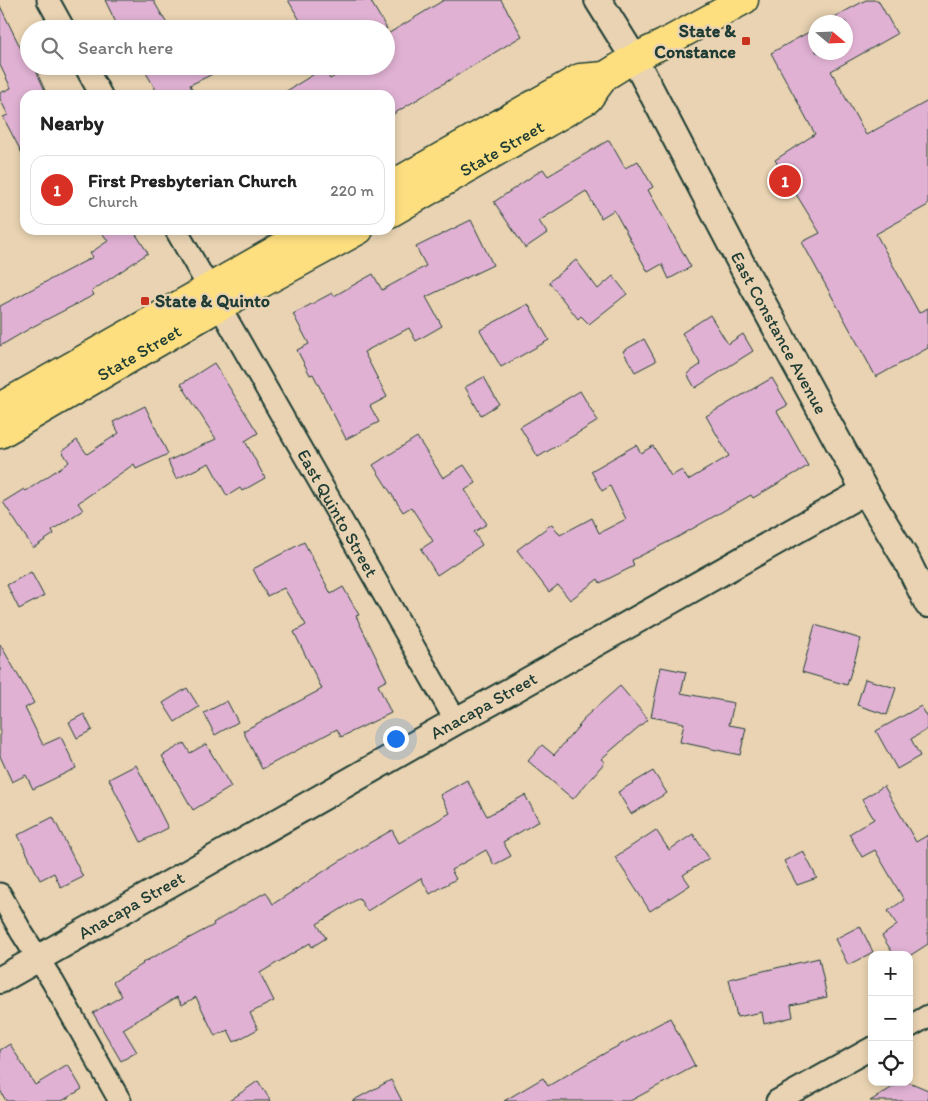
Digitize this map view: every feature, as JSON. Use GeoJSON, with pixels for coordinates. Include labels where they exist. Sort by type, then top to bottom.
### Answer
{"type":"FeatureCollection","features":[{"type":"Feature","properties":{"kind":"main road","name":"State Street"},"geometry":{"type":"LineString","coordinates":[[395,210],[588,99],[605,76],[634,58],[744,0]]}},
{"type":"Feature","properties":{"kind":"main road","name":"State Street"},"geometry":{"type":"LineString","coordinates":[[395,183],[580,78],[605,76]]}},
{"type":"Feature","properties":{"kind":"main road","name":"State Street"},"geometry":{"type":"LineString","coordinates":[[0,434],[215,297],[304,235]]}},
{"type":"Feature","properties":{"kind":"main road","name":"State Street"},"geometry":{"type":"LineString","coordinates":[[0,407],[215,297],[348,235]]}},
{"type":"Feature","properties":{"kind":"street"},"geometry":{"type":"LineString","coordinates":[[48,0],[59,20]]}},
{"type":"Feature","properties":{"kind":"street","name":"East Constance Avenue"},"geometry":{"type":"LineString","coordinates":[[598,0],[634,58],[744,269],[864,491],[908,561],[928,604]]}},
{"type":"Feature","properties":{"kind":"street"},"geometry":{"type":"LineString","coordinates":[[90,75],[98,90]]}},
{"type":"Feature","properties":{"kind":"street","name":"East Quinto Street"},"geometry":{"type":"LineString","coordinates":[[179,235],[456,721]]}},
{"type":"Feature","properties":{"kind":"street","name":"Anacapa Street"},"geometry":{"type":"LineString","coordinates":[[0,980],[864,491]]}},
{"type":"Feature","properties":{"kind":"street"},"geometry":{"type":"LineString","coordinates":[[0,894],[53,982],[120,1101]]}},
{"type":"Feature","properties":{"kind":"street"},"geometry":{"type":"LineString","coordinates":[[913,1024],[928,1016]]}},
{"type":"Feature","properties":{"kind":"street"},"geometry":{"type":"LineString","coordinates":[[777,1101],[868,1050]]}},
{"type":"Feature","properties":{"kind":"building"},"geometry":{"type":"Polygon","coordinates":[[[105,0],[153,0],[165,20],[115,20],[105,0]]]}},
{"type":"Feature","properties":{"kind":"building"},"geometry":{"type":"Polygon","coordinates":[[[288,0],[370,0],[382,20],[300,20],[288,0]]]}},
{"type":"Feature","properties":{"kind":"building"},"geometry":{"type":"Polygon","coordinates":[[[444,0],[501,0],[522,36],[395,113],[395,90],[288,90],[313,75],[328,75],[330,79],[337,75],[395,75],[395,30],[444,0]]]}},
{"type":"Feature","properties":{"kind":"building"},"geometry":{"type":"Polygon","coordinates":[[[866,0],[878,0],[897,34],[853,59],[853,15],[838,15],[866,0]]]}},
{"type":"Feature","properties":{"kind":"building"},"geometry":{"type":"Polygon","coordinates":[[[0,6],[20,47],[20,75],[38,75],[45,90],[20,90],[20,149],[3,117],[8,115],[0,99],[0,93],[11,88],[0,65],[0,6]]]}},
{"type":"Feature","properties":{"kind":"building"},"geometry":{"type":"Polygon","coordinates":[[[808,32],[808,60],[851,60],[831,71],[866,135],[928,101],[928,205],[876,234],[919,313],[928,308],[928,348],[876,377],[802,242],[820,233],[775,160],[815,134],[771,53],[808,32]]]}},
{"type":"Feature","properties":{"kind":"building"},"geometry":{"type":"Polygon","coordinates":[[[147,75],[211,75],[190,85],[192,90],[156,90],[147,75]]]}},
{"type":"Feature","properties":{"kind":"building"},"geometry":{"type":"Polygon","coordinates":[[[609,140],[625,168],[638,161],[653,187],[648,190],[691,267],[669,279],[662,264],[648,272],[614,210],[601,218],[586,191],[539,221],[547,233],[525,248],[494,202],[543,169],[548,176],[609,140]]]}},
{"type":"Feature","properties":{"kind":"building"},"geometry":{"type":"Polygon","coordinates":[[[471,220],[493,265],[426,297],[442,326],[416,341],[409,328],[364,352],[387,397],[370,406],[379,422],[346,439],[313,374],[310,375],[297,350],[309,344],[293,314],[332,293],[334,296],[373,274],[382,290],[426,266],[416,247],[471,220]]]}},
{"type":"Feature","properties":{"kind":"building"},"geometry":{"type":"Polygon","coordinates":[[[104,235],[136,235],[148,253],[92,291],[94,295],[0,346],[0,306],[93,257],[90,253],[108,241],[104,235]]]}},
{"type":"Feature","properties":{"kind":"building"},"geometry":{"type":"Polygon","coordinates":[[[576,260],[598,289],[613,276],[627,294],[589,324],[581,316],[578,319],[549,282],[576,260]]]}},
{"type":"Feature","properties":{"kind":"building"},"geometry":{"type":"Polygon","coordinates":[[[528,304],[549,340],[501,367],[480,330],[528,304]]]}},
{"type":"Feature","properties":{"kind":"building"},"geometry":{"type":"Polygon","coordinates":[[[710,315],[728,344],[743,334],[753,351],[695,388],[687,374],[700,365],[700,363],[682,333],[710,315]]]}},
{"type":"Feature","properties":{"kind":"building"},"geometry":{"type":"Polygon","coordinates":[[[644,339],[656,361],[635,372],[623,351],[644,339]]]}},
{"type":"Feature","properties":{"kind":"building"},"geometry":{"type":"Polygon","coordinates":[[[214,363],[258,433],[245,441],[265,478],[242,491],[240,488],[227,496],[209,463],[176,479],[168,461],[216,439],[181,384],[214,363]]]}},
{"type":"Feature","properties":{"kind":"building"},"geometry":{"type":"Polygon","coordinates":[[[484,377],[499,404],[481,415],[465,387],[484,377]]]}},
{"type":"Feature","properties":{"kind":"building"},"geometry":{"type":"Polygon","coordinates":[[[772,378],[788,405],[777,411],[808,466],[753,498],[751,495],[678,537],[632,560],[634,566],[600,583],[598,579],[570,600],[558,585],[549,592],[517,550],[552,524],[560,535],[592,518],[599,533],[626,519],[610,486],[602,491],[591,471],[636,445],[641,453],[653,446],[671,476],[682,470],[688,480],[729,456],[706,416],[772,378]]]}},
{"type":"Feature","properties":{"kind":"building"},"geometry":{"type":"Polygon","coordinates":[[[580,391],[598,421],[538,457],[520,427],[580,391]]]}},
{"type":"Feature","properties":{"kind":"building"},"geometry":{"type":"Polygon","coordinates":[[[145,406],[168,454],[136,469],[134,464],[78,503],[83,510],[52,530],[54,534],[33,548],[3,502],[24,489],[26,491],[69,462],[62,451],[77,440],[87,454],[119,433],[113,422],[145,406]]]}},
{"type":"Feature","properties":{"kind":"building"},"geometry":{"type":"Polygon","coordinates":[[[417,437],[443,478],[464,465],[476,483],[465,490],[487,524],[474,532],[482,545],[437,575],[421,549],[433,541],[411,507],[403,512],[373,465],[417,437]]]}},
{"type":"Feature","properties":{"kind":"building"},"geometry":{"type":"Polygon","coordinates":[[[304,542],[331,594],[343,587],[359,615],[356,616],[387,680],[378,685],[391,713],[341,737],[337,729],[262,769],[243,731],[322,689],[294,632],[306,625],[284,588],[267,596],[253,569],[304,542]]]}},
{"type":"Feature","properties":{"kind":"building"},"geometry":{"type":"Polygon","coordinates":[[[31,572],[44,596],[19,609],[7,585],[31,572]]]}},
{"type":"Feature","properties":{"kind":"building"},"geometry":{"type":"Polygon","coordinates":[[[815,625],[861,639],[847,685],[802,672],[815,625]]]}},
{"type":"Feature","properties":{"kind":"building"},"geometry":{"type":"Polygon","coordinates":[[[0,644],[34,703],[25,708],[43,745],[61,737],[76,768],[33,789],[26,775],[12,782],[0,756],[0,644]]]}},
{"type":"Feature","properties":{"kind":"building"},"geometry":{"type":"Polygon","coordinates":[[[661,667],[686,672],[681,693],[734,703],[729,725],[746,728],[740,755],[680,742],[684,723],[651,717],[661,667]]]}},
{"type":"Feature","properties":{"kind":"building"},"geometry":{"type":"Polygon","coordinates":[[[865,679],[896,688],[887,715],[857,705],[865,679]]]}},
{"type":"Feature","properties":{"kind":"building"},"geometry":{"type":"Polygon","coordinates":[[[620,686],[648,719],[601,759],[605,762],[573,799],[528,761],[542,745],[554,755],[583,719],[620,686]]]}},
{"type":"Feature","properties":{"kind":"building"},"geometry":{"type":"Polygon","coordinates":[[[187,688],[199,707],[175,722],[163,703],[187,688]]]}},
{"type":"Feature","properties":{"kind":"building"},"geometry":{"type":"Polygon","coordinates":[[[227,701],[238,722],[215,735],[204,713],[227,701]]]}},
{"type":"Feature","properties":{"kind":"building"},"geometry":{"type":"Polygon","coordinates":[[[921,706],[928,718],[928,729],[911,739],[920,756],[897,769],[876,731],[921,706]]]}},
{"type":"Feature","properties":{"kind":"building"},"geometry":{"type":"Polygon","coordinates":[[[84,714],[92,730],[77,738],[69,722],[84,714]]]}},
{"type":"Feature","properties":{"kind":"building"},"geometry":{"type":"Polygon","coordinates":[[[184,743],[190,753],[206,744],[231,787],[193,810],[162,756],[184,743]]]}},
{"type":"Feature","properties":{"kind":"building"},"geometry":{"type":"Polygon","coordinates":[[[136,765],[168,828],[141,842],[109,779],[136,765]]]}},
{"type":"Feature","properties":{"kind":"building"},"geometry":{"type":"Polygon","coordinates":[[[653,771],[667,793],[631,814],[618,792],[653,771]]]}},
{"type":"Feature","properties":{"kind":"building"},"geometry":{"type":"Polygon","coordinates":[[[467,780],[487,816],[525,795],[539,821],[503,842],[511,856],[494,865],[486,850],[451,870],[456,879],[430,894],[421,878],[367,911],[359,898],[317,924],[326,938],[312,947],[310,943],[260,973],[274,1001],[250,1013],[258,1029],[234,1042],[228,1030],[215,1036],[196,997],[182,1005],[177,997],[123,1029],[137,1052],[121,1061],[93,1013],[122,996],[113,982],[142,963],[214,925],[213,923],[266,892],[273,904],[392,830],[399,843],[450,813],[440,795],[467,780]]]}},
{"type":"Feature","properties":{"kind":"building"},"geometry":{"type":"Polygon","coordinates":[[[884,786],[916,842],[928,835],[928,944],[913,954],[913,951],[891,951],[882,936],[897,925],[888,911],[904,900],[875,850],[862,857],[849,834],[874,819],[862,799],[884,786]]]}},
{"type":"Feature","properties":{"kind":"building"},"geometry":{"type":"Polygon","coordinates":[[[53,817],[83,877],[61,888],[54,873],[40,880],[18,835],[53,817]]]}},
{"type":"Feature","properties":{"kind":"building"},"geometry":{"type":"Polygon","coordinates":[[[656,830],[669,850],[693,834],[709,858],[683,875],[690,885],[650,911],[615,857],[656,830]]]}},
{"type":"Feature","properties":{"kind":"building"},"geometry":{"type":"Polygon","coordinates":[[[803,851],[817,878],[797,885],[784,861],[803,851]]]}},
{"type":"Feature","properties":{"kind":"building"},"geometry":{"type":"Polygon","coordinates":[[[860,926],[872,951],[868,951],[868,955],[848,965],[835,939],[860,926]]]}},
{"type":"Feature","properties":{"kind":"building"},"geometry":{"type":"Polygon","coordinates":[[[819,958],[827,997],[791,1005],[793,1017],[764,1024],[762,1012],[737,1017],[729,979],[819,958]]]}},
{"type":"Feature","properties":{"kind":"building"},"geometry":{"type":"Polygon","coordinates":[[[670,1018],[695,1066],[630,1101],[504,1101],[543,1078],[548,1086],[670,1018]]]}},
{"type":"Feature","properties":{"kind":"building"},"geometry":{"type":"Polygon","coordinates":[[[10,1044],[35,1085],[68,1065],[82,1089],[62,1101],[6,1101],[0,1090],[0,1050],[10,1044]]]}},
{"type":"Feature","properties":{"kind":"building"},"geometry":{"type":"Polygon","coordinates":[[[391,1080],[402,1101],[352,1101],[391,1080]]]}},
{"type":"Feature","properties":{"kind":"building"},"geometry":{"type":"Polygon","coordinates":[[[258,1081],[271,1101],[229,1101],[258,1081]]]}},
{"type":"Feature","properties":{"kind":"building"},"geometry":{"type":"Polygon","coordinates":[[[913,1084],[928,1090],[928,1101],[870,1101],[894,1086],[913,1086],[913,1084]]]}},
{"type":"Feature","properties":{"kind":"place","name":"State & Constance"},"geometry":{"type":"Point","coordinates":[746,41]}},
{"type":"Feature","properties":{"kind":"place","name":"First Presbyterian Church"},"geometry":{"type":"Point","coordinates":[785,181]}},
{"type":"Feature","properties":{"kind":"place","name":"State & Quinto"},"geometry":{"type":"Point","coordinates":[145,301]}}]}
